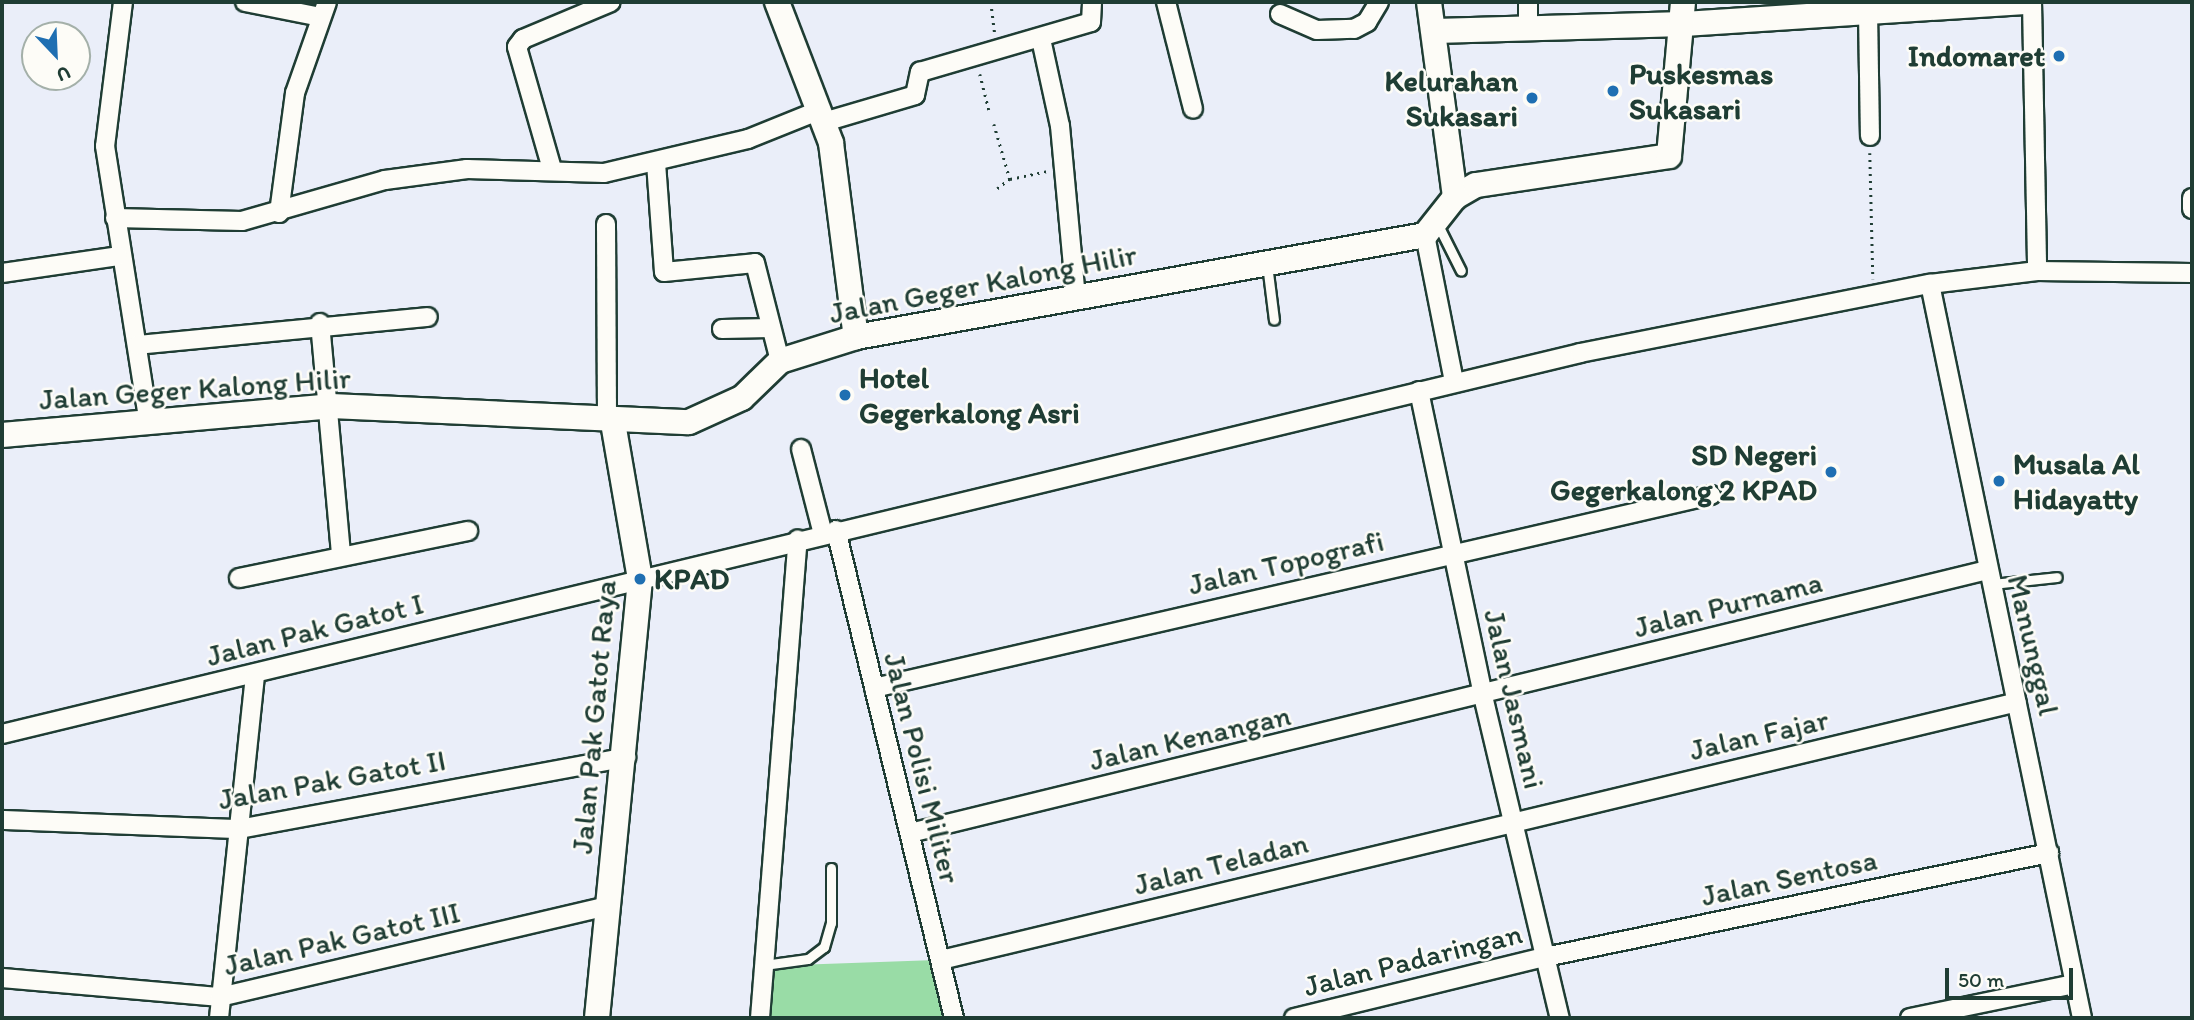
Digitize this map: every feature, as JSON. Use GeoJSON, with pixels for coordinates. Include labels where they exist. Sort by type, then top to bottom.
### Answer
{"type":"FeatureCollection","features":[{"type":"Feature","properties":{"kind":"main road"},"geometry":{"type":"LineString","coordinates":[[777,2],[822,116],[844,214],[856,337]]}},
{"type":"Feature","properties":{"kind":"main road"},"geometry":{"type":"LineString","coordinates":[[1429,2],[1454,167],[1466,191]]}},
{"type":"Feature","properties":{"kind":"main road"},"geometry":{"type":"LineString","coordinates":[[1435,31],[1528,14],[1868,11],[2025,2]]}},
{"type":"Feature","properties":{"kind":"main road"},"geometry":{"type":"LineString","coordinates":[[1432,230],[1466,191],[1665,159],[1675,134],[1683,13]]}},
{"type":"Feature","properties":{"kind":"main road","name":"Jalan Geger Kalong Hilir"},"geometry":{"type":"LineString","coordinates":[[2,435],[331,406],[610,422],[705,418],[745,395],[780,361],[856,337],[1432,230]]}},
{"type":"Feature","properties":{"kind":"main road","name":"Jalan Pak Gatot Raya"},"geometry":{"type":"LineString","coordinates":[[597,1018],[626,757],[640,579],[610,422]]}},
{"type":"Feature","properties":{"kind":"street"},"geometry":{"type":"LineString","coordinates":[[122,2],[105,137],[118,256],[137,345],[149,424]]}},
{"type":"Feature","properties":{"kind":"street"},"geometry":{"type":"LineString","coordinates":[[245,2],[324,9],[295,93],[279,214]]}},
{"type":"Feature","properties":{"kind":"street"},"geometry":{"type":"LineString","coordinates":[[552,169],[517,47],[587,6],[611,2]]}},
{"type":"Feature","properties":{"kind":"street"},"geometry":{"type":"LineString","coordinates":[[115,218],[242,221],[279,214],[384,180],[467,169],[552,169],[604,173],[656,163],[822,116],[915,95],[919,72],[1091,22],[1092,2]]}},
{"type":"Feature","properties":{"kind":"street"},"geometry":{"type":"LineString","coordinates":[[1166,2],[1193,109]]}},
{"type":"Feature","properties":{"kind":"street"},"geometry":{"type":"LineString","coordinates":[[1280,14],[1317,30],[1354,29],[1367,22],[1379,2]]}},
{"type":"Feature","properties":{"kind":"street"},"geometry":{"type":"LineString","coordinates":[[2032,2],[2037,271]]}},
{"type":"Feature","properties":{"kind":"street"},"geometry":{"type":"LineString","coordinates":[[1868,11],[1870,136]]}},
{"type":"Feature","properties":{"kind":"street"},"geometry":{"type":"LineString","coordinates":[[1041,39],[1060,126],[1076,298]]}},
{"type":"Feature","properties":{"kind":"street"},"geometry":{"type":"LineString","coordinates":[[656,163],[664,272],[754,261],[780,361]]}},
{"type":"Feature","properties":{"kind":"street"},"geometry":{"type":"LineString","coordinates":[[2192,198],[2192,209]]}},
{"type":"Feature","properties":{"kind":"street"},"geometry":{"type":"LineString","coordinates":[[606,224],[610,422]]}},
{"type":"Feature","properties":{"kind":"street"},"geometry":{"type":"LineString","coordinates":[[1432,230],[1454,381]]}},
{"type":"Feature","properties":{"kind":"street"},"geometry":{"type":"LineString","coordinates":[[2,273],[118,256]]}},
{"type":"Feature","properties":{"kind":"street","name":"Jalan Pak Gatot I"},"geometry":{"type":"LineString","coordinates":[[2,734],[1454,381],[1930,284],[2037,271],[2192,273]]}},
{"type":"Feature","properties":{"kind":"street","name":"Manunggal"},"geometry":{"type":"LineString","coordinates":[[1930,284],[2082,1018]]}},
{"type":"Feature","properties":{"kind":"street"},"geometry":{"type":"LineString","coordinates":[[137,345],[320,323],[428,317]]}},
{"type":"Feature","properties":{"kind":"street"},"geometry":{"type":"LineString","coordinates":[[320,323],[331,406],[341,552]]}},
{"type":"Feature","properties":{"kind":"street"},"geometry":{"type":"LineString","coordinates":[[722,329],[770,328]]}},
{"type":"Feature","properties":{"kind":"street","name":"Jalan Jasmani"},"geometry":{"type":"LineString","coordinates":[[1419,391],[1483,696],[1560,1018]]}},
{"type":"Feature","properties":{"kind":"street","name":"Jalan Polisi Militer"},"geometry":{"type":"LineString","coordinates":[[802,449],[874,688],[954,1018]]}},
{"type":"Feature","properties":{"kind":"street","name":"Jalan Topografi"},"geometry":{"type":"LineString","coordinates":[[874,688],[1711,495]]}},
{"type":"Feature","properties":{"kind":"street"},"geometry":{"type":"LineString","coordinates":[[239,578],[341,552],[468,531]]}},
{"type":"Feature","properties":{"kind":"street"},"geometry":{"type":"LineString","coordinates":[[760,1018],[798,540]]}},
{"type":"Feature","properties":{"kind":"street","name":"Jalan Purnama"},"geometry":{"type":"LineString","coordinates":[[1483,696],[1989,577]]}},
{"type":"Feature","properties":{"kind":"street"},"geometry":{"type":"LineString","coordinates":[[219,1018],[255,674]]}},
{"type":"Feature","properties":{"kind":"street","name":"Jalan Kenangan"},"geometry":{"type":"LineString","coordinates":[[910,833],[1483,696]]}},
{"type":"Feature","properties":{"kind":"street","name":"Jalan Fajar"},"geometry":{"type":"LineString","coordinates":[[1515,822],[2017,702]]}},
{"type":"Feature","properties":{"kind":"street","name":"Jalan Pak Gatot II"},"geometry":{"type":"LineString","coordinates":[[2,820],[239,830],[626,757]]}},
{"type":"Feature","properties":{"kind":"street","name":"Jalan Teladan"},"geometry":{"type":"LineString","coordinates":[[941,960],[1515,822]]}},
{"type":"Feature","properties":{"kind":"street","name":"Jalan Sentosa"},"geometry":{"type":"LineString","coordinates":[[1545,957],[2046,853]]}},
{"type":"Feature","properties":{"kind":"street","name":"Jalan Pak Gatot III"},"geometry":{"type":"LineString","coordinates":[[2,978],[220,998],[608,906]]}},
{"type":"Feature","properties":{"kind":"street","name":"Jalan Padaringan"},"geometry":{"type":"LineString","coordinates":[[1294,1018],[1545,957]]}},
{"type":"Feature","properties":{"kind":"street"},"geometry":{"type":"LineString","coordinates":[[1910,1018],[2074,984]]}},
{"type":"Feature","properties":{"kind":"lane"},"geometry":{"type":"LineString","coordinates":[[1432,230],[1461,271]]}},
{"type":"Feature","properties":{"kind":"lane"},"geometry":{"type":"LineString","coordinates":[[1267,262],[1274,320]]}},
{"type":"Feature","properties":{"kind":"lane"},"geometry":{"type":"LineString","coordinates":[[1989,577],[2057,577]]}},
{"type":"Feature","properties":{"kind":"lane"},"geometry":{"type":"LineString","coordinates":[[764,965],[808,959],[824,947],[831,923],[831,868]]}},
{"type":"Feature","properties":{"kind":"path"},"geometry":{"type":"LineString","coordinates":[[992,2],[998,50]]}},
{"type":"Feature","properties":{"kind":"path"},"geometry":{"type":"LineString","coordinates":[[977,56],[989,110]]}},
{"type":"Feature","properties":{"kind":"path"},"geometry":{"type":"LineString","coordinates":[[994,124],[1010,179]]}},
{"type":"Feature","properties":{"kind":"path"},"geometry":{"type":"LineString","coordinates":[[1870,136],[1874,295]]}},
{"type":"Feature","properties":{"kind":"path"},"geometry":{"type":"LineString","coordinates":[[997,189],[1010,179],[1062,167]]}},
{"type":"Feature","properties":{"kind":"green space"},"geometry":{"type":"Polygon","coordinates":[[[936,960],[951,1018],[763,1018],[767,966],[936,960]]]}},
{"type":"Feature","properties":{"kind":"place","name":"Indomaret"},"geometry":{"type":"Point","coordinates":[2059,56]}},
{"type":"Feature","properties":{"kind":"place","name":"Puskesmas Sukasari"},"geometry":{"type":"Point","coordinates":[1613,91]}},
{"type":"Feature","properties":{"kind":"place","name":"Kelurahan Sukasari"},"geometry":{"type":"Point","coordinates":[1532,98]}},
{"type":"Feature","properties":{"kind":"place","name":"Hotel Gegerkalong Asri"},"geometry":{"type":"Point","coordinates":[845,395]}},
{"type":"Feature","properties":{"kind":"place","name":"SD Negeri Gegerkalong 2 KPAD"},"geometry":{"type":"Point","coordinates":[1831,472]}},
{"type":"Feature","properties":{"kind":"place","name":"Musala Al Hidayatty"},"geometry":{"type":"Point","coordinates":[1999,481]}},
{"type":"Feature","properties":{"kind":"place","name":"KPAD"},"geometry":{"type":"Point","coordinates":[640,579]}}]}
